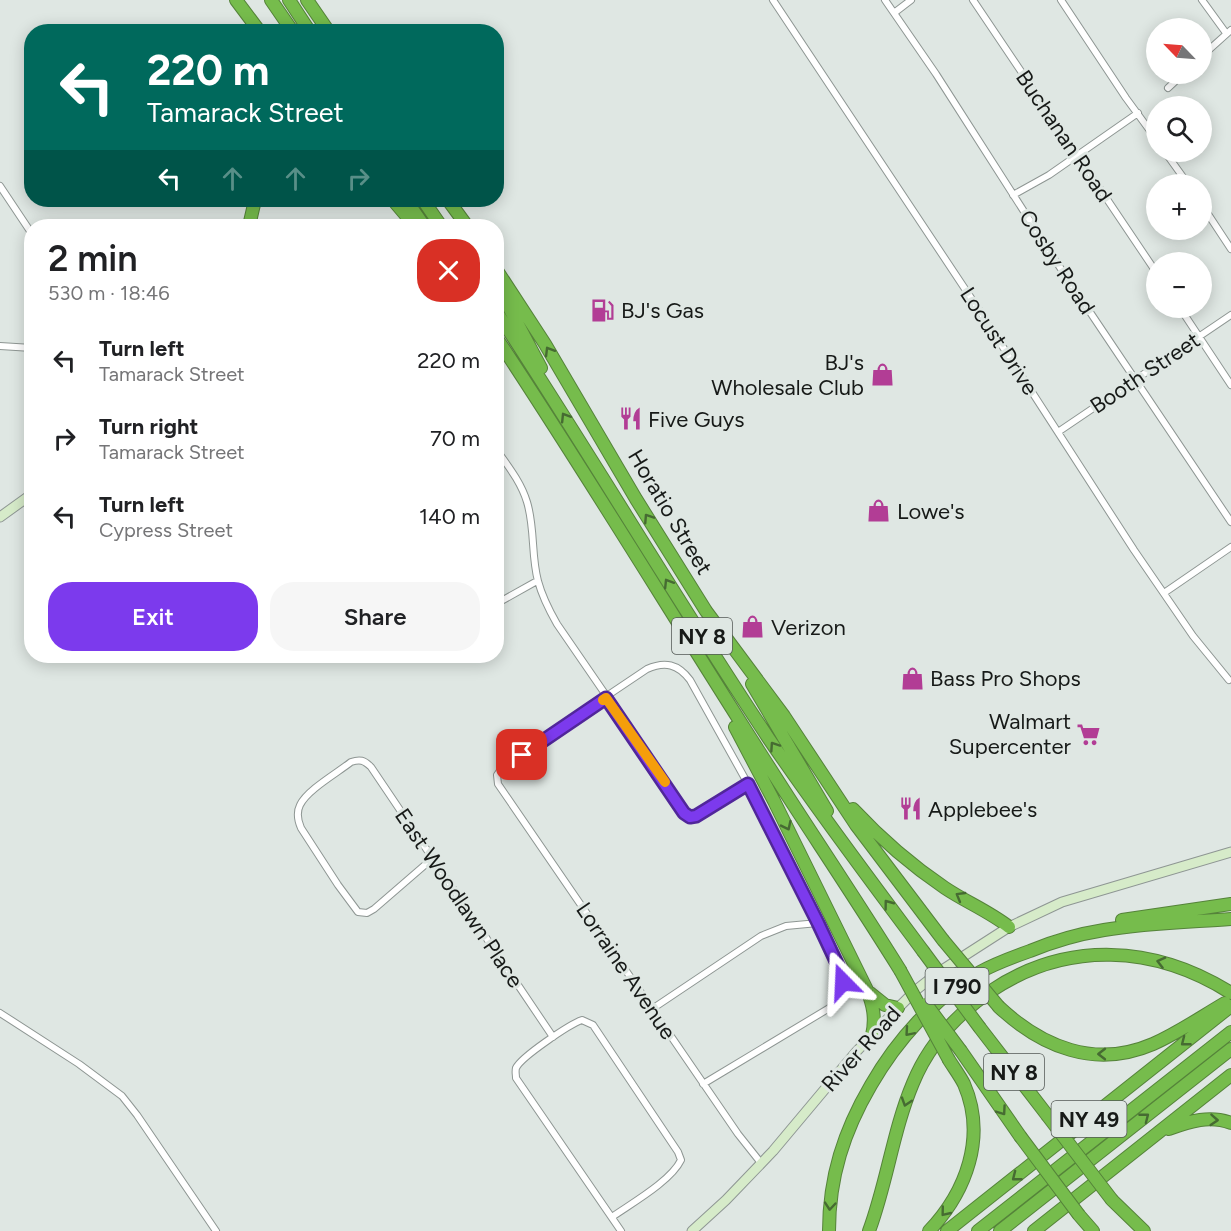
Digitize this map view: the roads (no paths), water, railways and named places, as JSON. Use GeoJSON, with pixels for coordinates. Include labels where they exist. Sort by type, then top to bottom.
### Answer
{"type":"FeatureCollection","features":[{"type":"Feature","properties":{"kind":"highway"},"geometry":{"type":"LineString","coordinates":[[236,0],[247,24]]}},
{"type":"Feature","properties":{"kind":"highway"},"geometry":{"type":"LineString","coordinates":[[236,0],[254,24]]}},
{"type":"Feature","properties":{"kind":"highway"},"geometry":{"type":"LineString","coordinates":[[271,0],[288,24]]}},
{"type":"Feature","properties":{"kind":"highway"},"geometry":{"type":"LineString","coordinates":[[289,0],[305,24]]}},
{"type":"Feature","properties":{"kind":"highway"},"geometry":{"type":"LineString","coordinates":[[307,0],[324,24]]}},
{"type":"Feature","properties":{"kind":"highway"},"geometry":{"type":"LineString","coordinates":[[399,207],[409,219]]}},
{"type":"Feature","properties":{"kind":"highway","name":"Horatio Street"},"geometry":{"type":"LineString","coordinates":[[504,281],[545,344],[687,582],[800,739],[829,784]]}},
{"type":"Feature","properties":{"kind":"highway"},"geometry":{"type":"LineString","coordinates":[[504,298],[546,377],[551,394]]}},
{"type":"Feature","properties":{"kind":"highway","name":"NY 8"},"geometry":{"type":"LineString","coordinates":[[504,323],[551,394],[713,654],[808,796],[980,1028],[1135,1231]]}},
{"type":"Feature","properties":{"kind":"highway","name":"NY 8"},"geometry":{"type":"LineString","coordinates":[[504,349],[556,427],[900,970],[961,1051],[1020,1136],[1093,1231]]}},
{"type":"Feature","properties":{"kind":"highway"},"geometry":{"type":"LineString","coordinates":[[726,638],[738,663],[791,748],[849,852]]}},
{"type":"Feature","properties":{"kind":"highway"},"geometry":{"type":"LineString","coordinates":[[703,662],[867,990],[873,1007],[875,1024],[872,1035]]}},
{"type":"Feature","properties":{"kind":"highway"},"geometry":{"type":"LineString","coordinates":[[829,784],[902,857],[947,889],[1009,927]]}},
{"type":"Feature","properties":{"kind":"highway"},"geometry":{"type":"LineString","coordinates":[[829,784],[856,825],[943,940],[999,1007],[1025,1030],[1044,1041],[1068,1050],[1105,1054],[1122,1053],[1153,1044],[1231,1000]]}},
{"type":"Feature","properties":{"kind":"highway"},"geometry":{"type":"LineString","coordinates":[[981,971],[1032,942],[1060,932],[1231,904]]}},
{"type":"Feature","properties":{"kind":"highway","name":"I 790"},"geometry":{"type":"LineString","coordinates":[[829,1231],[830,1198],[839,1155],[859,1105],[895,1048],[935,1004],[955,988],[981,971],[1050,943],[1101,930],[1231,919]]}},
{"type":"Feature","properties":{"kind":"highway"},"geometry":{"type":"LineString","coordinates":[[869,1231],[879,1204],[905,1104],[913,1082],[937,1040],[952,1022],[974,1002],[1008,980],[1033,968],[1080,956],[1128,955],[1154,959],[1215,983],[1231,993]]}},
{"type":"Feature","properties":{"kind":"highway"},"geometry":{"type":"LineString","coordinates":[[900,970],[963,1083],[972,1120],[972,1149],[968,1168],[954,1201],[929,1231]]}},
{"type":"Feature","properties":{"kind":"highway"},"geometry":{"type":"LineString","coordinates":[[867,990],[885,1005],[898,1008]]}},
{"type":"Feature","properties":{"kind":"highway","name":"NY 49"},"geometry":{"type":"LineString","coordinates":[[947,1231],[1231,1006]]}},
{"type":"Feature","properties":{"kind":"highway"},"geometry":{"type":"LineString","coordinates":[[978,1231],[1231,1032]]}},
{"type":"Feature","properties":{"kind":"highway"},"geometry":{"type":"LineString","coordinates":[[1000,1231],[1231,1049]]}},
{"type":"Feature","properties":{"kind":"highway","name":"NY 49"},"geometry":{"type":"LineString","coordinates":[[1034,1231],[1231,1075]]}},
{"type":"Feature","properties":{"kind":"highway"},"geometry":{"type":"LineString","coordinates":[[1157,1134],[1198,1120],[1208,1119],[1231,1123]]}},
{"type":"Feature","properties":{"kind":"highway"},"geometry":{"type":"LineString","coordinates":[[1112,1200],[1144,1231]]}},
{"type":"Feature","properties":{"kind":"highway"},"geometry":{"type":"LineString","coordinates":[[1040,1231],[1060,1210]]}},
{"type":"Feature","properties":{"kind":"highway"},"geometry":{"type":"LineString","coordinates":[[1079,1215],[1087,1231]]}},
{"type":"Feature","properties":{"kind":"main road"},"geometry":{"type":"LineString","coordinates":[[0,517],[24,500]]}},
{"type":"Feature","properties":{"kind":"main road","name":"River Road"},"geometry":{"type":"LineString","coordinates":[[692,1231],[761,1163],[872,1035],[916,990],[939,972],[1009,927],[1062,902],[1231,852]]}},
{"type":"Feature","properties":{"kind":"street","name":"Locust Drive"},"geometry":{"type":"LineString","coordinates":[[773,0],[1164,593],[1193,636],[1228,680]]}},
{"type":"Feature","properties":{"kind":"street","name":"Cosby Road"},"geometry":{"type":"LineString","coordinates":[[885,0],[1231,522]]}},
{"type":"Feature","properties":{"kind":"street"},"geometry":{"type":"LineString","coordinates":[[894,12],[911,0]]}},
{"type":"Feature","properties":{"kind":"street","name":"Buchanan Road"},"geometry":{"type":"LineString","coordinates":[[973,0],[1146,257]]}},
{"type":"Feature","properties":{"kind":"street"},"geometry":{"type":"LineString","coordinates":[[1061,0],[1146,125]]}},
{"type":"Feature","properties":{"kind":"street"},"geometry":{"type":"LineString","coordinates":[[1202,0],[1229,31],[1212,47]]}},
{"type":"Feature","properties":{"kind":"street"},"geometry":{"type":"LineString","coordinates":[[1168,88],[1172,84]]}},
{"type":"Feature","properties":{"kind":"street"},"geometry":{"type":"LineString","coordinates":[[1013,195],[1049,175],[1138,113]]}},
{"type":"Feature","properties":{"kind":"street"},"geometry":{"type":"LineString","coordinates":[[0,186],[24,222]]}},
{"type":"Feature","properties":{"kind":"street"},"geometry":{"type":"LineString","coordinates":[[1212,220],[1231,249]]}},
{"type":"Feature","properties":{"kind":"street","name":"Booth Street"},"geometry":{"type":"LineString","coordinates":[[1058,432],[1231,315]]}},
{"type":"Feature","properties":{"kind":"street"},"geometry":{"type":"LineString","coordinates":[[1187,318],[1231,385]]}},
{"type":"Feature","properties":{"kind":"street"},"geometry":{"type":"LineString","coordinates":[[0,346],[24,348]]}},
{"type":"Feature","properties":{"kind":"street"},"geometry":{"type":"LineString","coordinates":[[504,461],[521,486],[528,503],[537,581],[556,624],[684,813],[690,817],[696,816],[748,784]]}},
{"type":"Feature","properties":{"kind":"street"},"geometry":{"type":"LineString","coordinates":[[1164,593],[1231,547]]}},
{"type":"Feature","properties":{"kind":"street"},"geometry":{"type":"LineString","coordinates":[[504,600],[537,581]]}},
{"type":"Feature","properties":{"kind":"street"},"geometry":{"type":"LineString","coordinates":[[606,698],[647,669],[666,663],[685,673],[748,784],[841,972],[843,991],[836,1004],[703,1084]]}},
{"type":"Feature","properties":{"kind":"street","name":"Lorraine Avenue"},"geometry":{"type":"LineString","coordinates":[[606,698],[504,765],[497,775],[498,784],[703,1084],[761,1163]]}},
{"type":"Feature","properties":{"kind":"street","name":"East Woodlawn Place"},"geometry":{"type":"LineString","coordinates":[[433,858],[372,910],[367,913],[358,912],[301,828],[298,811],[304,799],[351,762],[363,760],[371,767],[433,858],[553,1037]]}},
{"type":"Feature","properties":{"kind":"street"},"geometry":{"type":"LineString","coordinates":[[652,1009],[760,936],[786,926],[818,923]]}},
{"type":"Feature","properties":{"kind":"street"},"geometry":{"type":"LineString","coordinates":[[0,1012],[79,1064],[122,1096],[137,1114],[216,1231]]}},
{"type":"Feature","properties":{"kind":"street"},"geometry":{"type":"LineString","coordinates":[[612,1217],[677,1167],[681,1160],[678,1152],[593,1025],[582,1020],[553,1037],[522,1061],[517,1067],[516,1078],[621,1231]]}},
{"type":"Feature","properties":{"kind":"place","name":"BJ's Gas"},"geometry":{"type":"Point","coordinates":[603,310]}},
{"type":"Feature","properties":{"kind":"place","name":"BJ's Wholesale Club"},"geometry":{"type":"Point","coordinates":[882,375]}},
{"type":"Feature","properties":{"kind":"place","name":"Five Guys"},"geometry":{"type":"Point","coordinates":[630,419]}},
{"type":"Feature","properties":{"kind":"place","name":"Lowe's"},"geometry":{"type":"Point","coordinates":[879,511]}},
{"type":"Feature","properties":{"kind":"place","name":"Verizon"},"geometry":{"type":"Point","coordinates":[753,627]}},
{"type":"Feature","properties":{"kind":"place","name":"Bass Pro Shops"},"geometry":{"type":"Point","coordinates":[912,678]}},
{"type":"Feature","properties":{"kind":"place","name":"Walmart Supercenter"},"geometry":{"type":"Point","coordinates":[1089,734]}},
{"type":"Feature","properties":{"kind":"place","name":"Applebee's"},"geometry":{"type":"Point","coordinates":[910,809]}}]}
